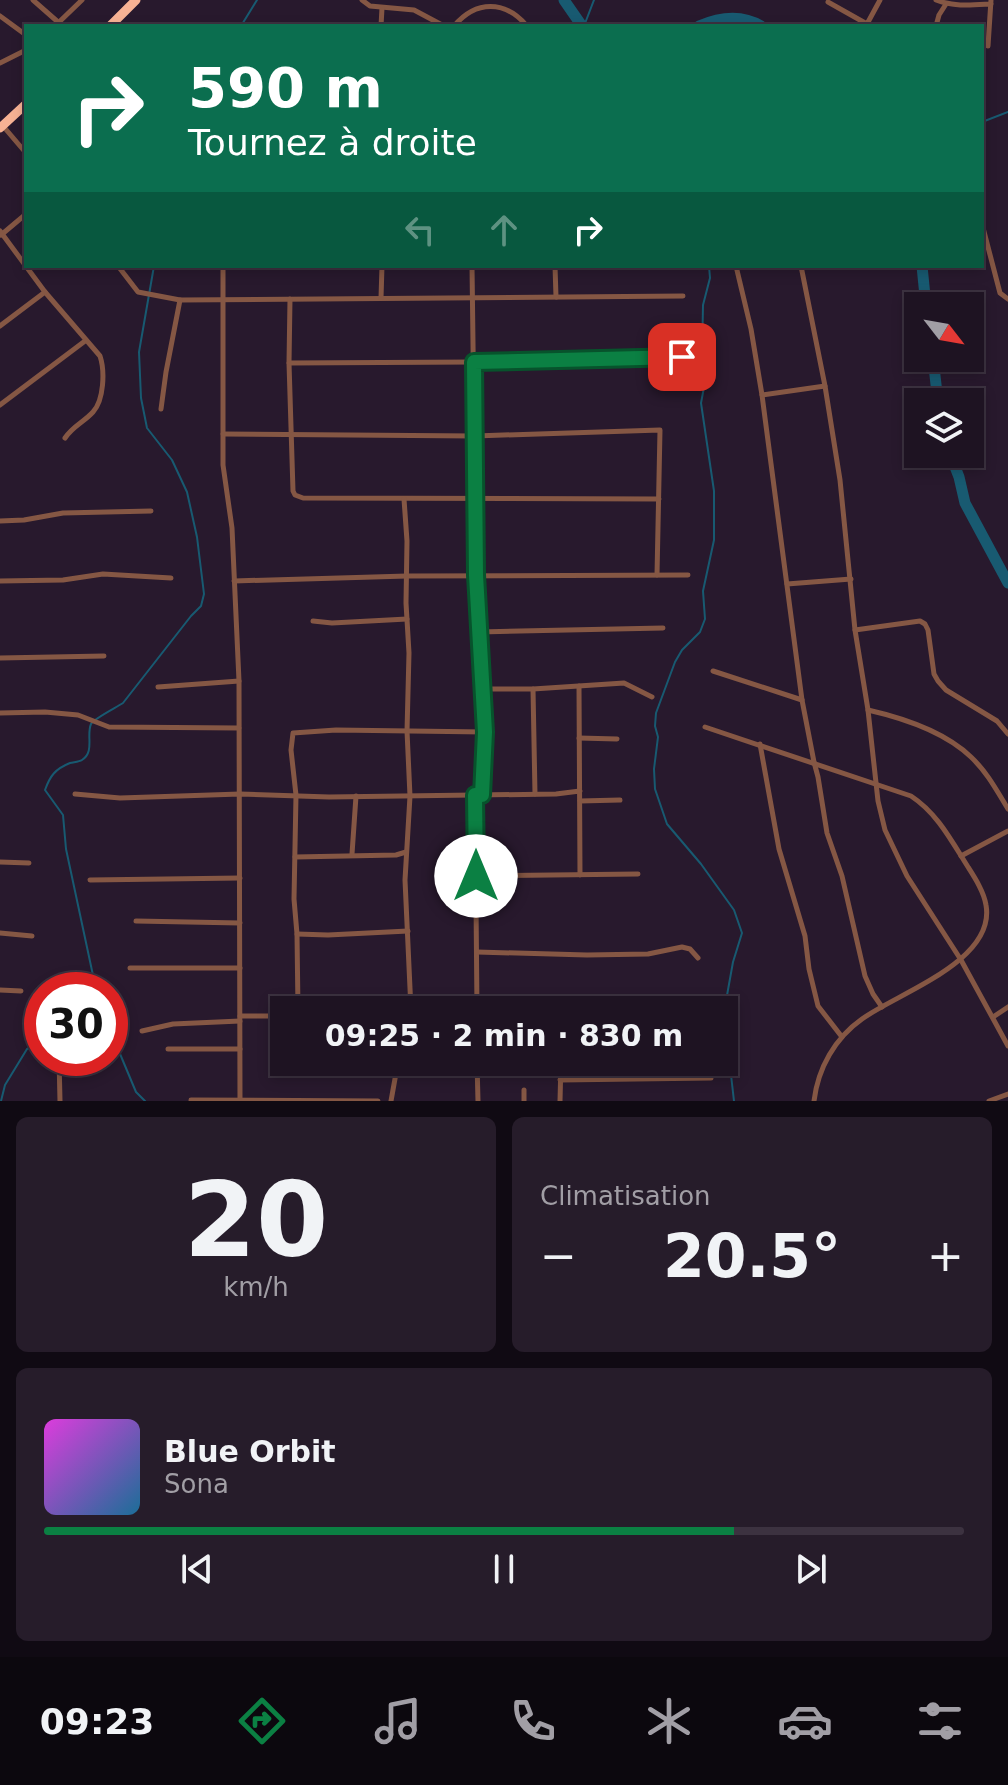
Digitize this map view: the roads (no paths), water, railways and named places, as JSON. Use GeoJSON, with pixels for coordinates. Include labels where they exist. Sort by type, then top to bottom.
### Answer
{"type":"FeatureCollection","features":[{"type":"Feature","properties":{"kind":"highway"},"geometry":{"type":"LineString","coordinates":[[112,24],[136,0]]}},
{"type":"Feature","properties":{"kind":"highway"},"geometry":{"type":"LineString","coordinates":[[1,127],[24,106]]}},
{"type":"Feature","properties":{"kind":"street"},"geometry":{"type":"LineString","coordinates":[[33,0],[57,24],[78,1]]}},
{"type":"Feature","properties":{"kind":"street"},"geometry":{"type":"LineString","coordinates":[[362,0],[370,6],[414,10],[440,24]]}},
{"type":"Feature","properties":{"kind":"street"},"geometry":{"type":"LineString","coordinates":[[828,2],[867,24],[880,0]]}},
{"type":"Feature","properties":{"kind":"street"},"geometry":{"type":"LineString","coordinates":[[936,0],[946,4],[991,2],[988,46]]}},
{"type":"Feature","properties":{"kind":"street"},"geometry":{"type":"LineString","coordinates":[[456,24],[477,7],[490,3],[507,7],[526,24]]}},
{"type":"Feature","properties":{"kind":"street"},"geometry":{"type":"LineString","coordinates":[[937,24],[946,4]]}},
{"type":"Feature","properties":{"kind":"street"},"geometry":{"type":"LineString","coordinates":[[381,24],[382,8]]}},
{"type":"Feature","properties":{"kind":"street"},"geometry":{"type":"LineString","coordinates":[[0,16],[24,34]]}},
{"type":"Feature","properties":{"kind":"street"},"geometry":{"type":"LineString","coordinates":[[0,63],[24,51]]}},
{"type":"Feature","properties":{"kind":"street"},"geometry":{"type":"LineString","coordinates":[[0,113],[11,118]]}},
{"type":"Feature","properties":{"kind":"street"},"geometry":{"type":"LineString","coordinates":[[1,127],[24,151]]}},
{"type":"Feature","properties":{"kind":"street"},"geometry":{"type":"LineString","coordinates":[[24,216],[1,234],[24,264]]}},
{"type":"Feature","properties":{"kind":"street"},"geometry":{"type":"LineString","coordinates":[[984,232],[1000,293],[1008,299]]}},
{"type":"Feature","properties":{"kind":"street"},"geometry":{"type":"LineString","coordinates":[[27,268],[102,362],[98,404],[65,438]]}},
{"type":"Feature","properties":{"kind":"street"},"geometry":{"type":"LineString","coordinates":[[120,268],[138,292],[180,300],[683,296]]}},
{"type":"Feature","properties":{"kind":"street"},"geometry":{"type":"LineString","coordinates":[[223,268],[223,465],[232,528],[239,681],[240,1101]]}},
{"type":"Feature","properties":{"kind":"street"},"geometry":{"type":"LineString","coordinates":[[381,298],[382,268]]}},
{"type":"Feature","properties":{"kind":"street"},"geometry":{"type":"LineString","coordinates":[[472,268],[476,575],[485,732],[476,876],[477,996]]}},
{"type":"Feature","properties":{"kind":"street"},"geometry":{"type":"LineString","coordinates":[[555,268],[556,297]]}},
{"type":"Feature","properties":{"kind":"street"},"geometry":{"type":"LineString","coordinates":[[736,268],[762,395],[802,700],[827,833],[842,876],[865,976],[882,1007]]}},
{"type":"Feature","properties":{"kind":"street"},"geometry":{"type":"LineString","coordinates":[[801,268],[840,480],[855,630],[878,801],[885,830],[907,876],[961,960],[1008,1046]]}},
{"type":"Feature","properties":{"kind":"street"},"geometry":{"type":"LineString","coordinates":[[0,326],[45,292]]}},
{"type":"Feature","properties":{"kind":"street"},"geometry":{"type":"LineString","coordinates":[[290,299],[293,491],[298,497],[659,499]]}},
{"type":"Feature","properties":{"kind":"street"},"geometry":{"type":"LineString","coordinates":[[161,409],[180,300]]}},
{"type":"Feature","properties":{"kind":"street"},"geometry":{"type":"LineString","coordinates":[[0,405],[85,341]]}},
{"type":"Feature","properties":{"kind":"street"},"geometry":{"type":"LineString","coordinates":[[289,363],[682,357]]}},
{"type":"Feature","properties":{"kind":"street"},"geometry":{"type":"LineString","coordinates":[[762,395],[825,386]]}},
{"type":"Feature","properties":{"kind":"street"},"geometry":{"type":"LineString","coordinates":[[223,434],[475,436],[660,430],[657,575]]}},
{"type":"Feature","properties":{"kind":"street"},"geometry":{"type":"LineString","coordinates":[[404,499],[409,653],[407,731],[410,796],[406,851],[410,996]]}},
{"type":"Feature","properties":{"kind":"street"},"geometry":{"type":"LineString","coordinates":[[0,521],[63,513],[151,511]]}},
{"type":"Feature","properties":{"kind":"street"},"geometry":{"type":"LineString","coordinates":[[0,581],[63,580],[103,574],[171,578]]}},
{"type":"Feature","properties":{"kind":"street"},"geometry":{"type":"LineString","coordinates":[[234,581],[476,575],[688,575]]}},
{"type":"Feature","properties":{"kind":"street"},"geometry":{"type":"LineString","coordinates":[[787,584],[851,579]]}},
{"type":"Feature","properties":{"kind":"street"},"geometry":{"type":"LineString","coordinates":[[313,621],[408,619]]}},
{"type":"Feature","properties":{"kind":"street"},"geometry":{"type":"LineString","coordinates":[[855,630],[920,621],[925,624],[938,681],[946,690],[997,721],[1008,734]]}},
{"type":"Feature","properties":{"kind":"street"},"geometry":{"type":"LineString","coordinates":[[479,632],[663,628]]}},
{"type":"Feature","properties":{"kind":"street"},"geometry":{"type":"LineString","coordinates":[[0,658],[104,656]]}},
{"type":"Feature","properties":{"kind":"street"},"geometry":{"type":"LineString","coordinates":[[713,671],[802,700]]}},
{"type":"Feature","properties":{"kind":"street"},"geometry":{"type":"LineString","coordinates":[[158,687],[239,681]]}},
{"type":"Feature","properties":{"kind":"street"},"geometry":{"type":"LineString","coordinates":[[482,689],[624,683],[652,697]]}},
{"type":"Feature","properties":{"kind":"street"},"geometry":{"type":"LineString","coordinates":[[579,686],[580,875]]}},
{"type":"Feature","properties":{"kind":"street"},"geometry":{"type":"LineString","coordinates":[[533,689],[535,794]]}},
{"type":"Feature","properties":{"kind":"street"},"geometry":{"type":"LineString","coordinates":[[868,710],[923,727],[970,756],[989,778],[1008,809]]}},
{"type":"Feature","properties":{"kind":"street"},"geometry":{"type":"LineString","coordinates":[[0,713],[78,715],[109,727],[239,728]]}},
{"type":"Feature","properties":{"kind":"street"},"geometry":{"type":"LineString","coordinates":[[705,727],[911,796],[932,812],[946,831],[976,880],[986,904],[983,931],[976,945],[961,960],[863,1018],[842,1037],[826,1060],[814,1101]]}},
{"type":"Feature","properties":{"kind":"street"},"geometry":{"type":"LineString","coordinates":[[298,996],[293,733],[336,730],[485,732]]}},
{"type":"Feature","properties":{"kind":"street"},"geometry":{"type":"LineString","coordinates":[[579,738],[617,739]]}},
{"type":"Feature","properties":{"kind":"street"},"geometry":{"type":"LineString","coordinates":[[760,744],[779,849],[805,936],[818,1006],[842,1037]]}},
{"type":"Feature","properties":{"kind":"street"},"geometry":{"type":"LineString","coordinates":[[75,794],[120,798],[240,794],[329,797],[580,791]]}},
{"type":"Feature","properties":{"kind":"street"},"geometry":{"type":"LineString","coordinates":[[352,854],[356,796]]}},
{"type":"Feature","properties":{"kind":"street"},"geometry":{"type":"LineString","coordinates":[[580,801],[620,800]]}},
{"type":"Feature","properties":{"kind":"street"},"geometry":{"type":"LineString","coordinates":[[961,856],[1008,831]]}},
{"type":"Feature","properties":{"kind":"street"},"geometry":{"type":"LineString","coordinates":[[295,857],[396,855],[406,851]]}},
{"type":"Feature","properties":{"kind":"street"},"geometry":{"type":"LineString","coordinates":[[0,862],[29,863]]}},
{"type":"Feature","properties":{"kind":"street"},"geometry":{"type":"LineString","coordinates":[[476,876],[638,874]]}},
{"type":"Feature","properties":{"kind":"street"},"geometry":{"type":"LineString","coordinates":[[90,880],[240,878]]}},
{"type":"Feature","properties":{"kind":"street"},"geometry":{"type":"LineString","coordinates":[[136,921],[240,923]]}},
{"type":"Feature","properties":{"kind":"street"},"geometry":{"type":"LineString","coordinates":[[297,934],[408,931]]}},
{"type":"Feature","properties":{"kind":"street"},"geometry":{"type":"LineString","coordinates":[[0,933],[32,936]]}},
{"type":"Feature","properties":{"kind":"street"},"geometry":{"type":"LineString","coordinates":[[477,952],[648,954],[682,947],[690,949],[698,958]]}},
{"type":"Feature","properties":{"kind":"street"},"geometry":{"type":"LineString","coordinates":[[130,968],[240,968]]}},
{"type":"Feature","properties":{"kind":"street"},"geometry":{"type":"LineString","coordinates":[[0,990],[21,991]]}},
{"type":"Feature","properties":{"kind":"street"},"geometry":{"type":"LineString","coordinates":[[993,1017],[1007,1009]]}},
{"type":"Feature","properties":{"kind":"street"},"geometry":{"type":"LineString","coordinates":[[142,1031],[173,1024],[270,1017]]}},
{"type":"Feature","properties":{"kind":"street"},"geometry":{"type":"LineString","coordinates":[[168,1049],[240,1049]]}},
{"type":"Feature","properties":{"kind":"street"},"geometry":{"type":"LineString","coordinates":[[59,1076],[60,1101]]}},
{"type":"Feature","properties":{"kind":"street"},"geometry":{"type":"LineString","coordinates":[[391,1101],[396,1076]]}},
{"type":"Feature","properties":{"kind":"street"},"geometry":{"type":"LineString","coordinates":[[477,1076],[478,1101]]}},
{"type":"Feature","properties":{"kind":"street"},"geometry":{"type":"LineString","coordinates":[[560,1076],[560,1101]]}},
{"type":"Feature","properties":{"kind":"street"},"geometry":{"type":"LineString","coordinates":[[560,1080],[711,1078]]}},
{"type":"Feature","properties":{"kind":"street"},"geometry":{"type":"LineString","coordinates":[[524,1090],[524,1101]]}},
{"type":"Feature","properties":{"kind":"street"},"geometry":{"type":"LineString","coordinates":[[989,1101],[1008,1094]]}},
{"type":"Feature","properties":{"kind":"street"},"geometry":{"type":"LineString","coordinates":[[191,1100],[378,1101]]}},
{"type":"Feature","properties":{"kind":"waterway"},"geometry":{"type":"LineString","coordinates":[[242,24],[257,0]]}},
{"type":"Feature","properties":{"kind":"waterway"},"geometry":{"type":"LineString","coordinates":[[564,0],[581,24]]}},
{"type":"Feature","properties":{"kind":"waterway"},"geometry":{"type":"LineString","coordinates":[[585,24],[594,0]]}},
{"type":"Feature","properties":{"kind":"waterway"},"geometry":{"type":"LineString","coordinates":[[705,24],[730,18],[757,24]]}},
{"type":"Feature","properties":{"kind":"waterway"},"geometry":{"type":"LineString","coordinates":[[984,121],[1008,112]]}},
{"type":"Feature","properties":{"kind":"waterway"},"geometry":{"type":"LineString","coordinates":[[92,972],[66,849],[63,815],[45,790],[57,770],[86,757],[91,724],[123,703],[201,606],[204,594],[197,537],[187,492],[172,460],[147,428],[141,398],[139,352],[154,268]]}},
{"type":"Feature","properties":{"kind":"waterway"},"geometry":{"type":"LineString","coordinates":[[709,268],[710,278],[703,305],[705,382],[701,403],[714,491],[714,540],[703,591],[705,619],[700,632],[675,662],[656,713],[658,737],[654,769],[655,789],[667,824],[734,910],[742,933],[727,996]]}},
{"type":"Feature","properties":{"kind":"waterway"},"geometry":{"type":"LineString","coordinates":[[922,268],[925,292]]}},
{"type":"Feature","properties":{"kind":"waterway"},"geometry":{"type":"LineString","coordinates":[[935,372],[936,388]]}},
{"type":"Feature","properties":{"kind":"waterway"},"geometry":{"type":"LineString","coordinates":[[955,468],[965,503],[1008,583]]}},
{"type":"Feature","properties":{"kind":"waterway"},"geometry":{"type":"LineString","coordinates":[[1,1101],[5,1085],[24,1054]]}},
{"type":"Feature","properties":{"kind":"waterway"},"geometry":{"type":"LineString","coordinates":[[128,1073],[136,1092],[145,1101]]}},
{"type":"Feature","properties":{"kind":"waterway"},"geometry":{"type":"LineString","coordinates":[[731,1076],[734,1101]]}}]}
